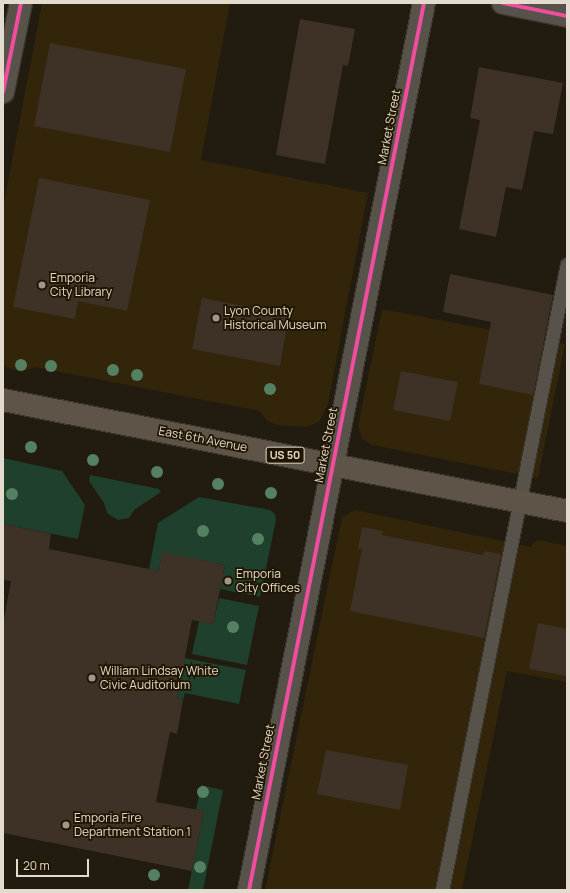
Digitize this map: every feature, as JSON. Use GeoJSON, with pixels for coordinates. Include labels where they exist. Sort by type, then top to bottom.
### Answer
{"type":"FeatureCollection","features":[{"type":"Feature","properties":{"kind":"main road","name":"East 6th Avenue"},"geometry":{"type":"LineString","coordinates":[[3,400],[567,511]]}},
{"type":"Feature","properties":{"kind":"street"},"geometry":{"type":"LineString","coordinates":[[3,92],[21,3]]}},
{"type":"Feature","properties":{"kind":"street","name":"Market Street"},"geometry":{"type":"LineString","coordinates":[[248,890],[424,3]]}},
{"type":"Feature","properties":{"kind":"street"},"geometry":{"type":"LineString","coordinates":[[503,3],[567,16]]}},
{"type":"Feature","properties":{"kind":"lane"},"geometry":{"type":"LineString","coordinates":[[442,890],[567,264]]}},
{"type":"Feature","properties":{"kind":"shaded area"},"geometry":{"type":"Polygon","coordinates":[[[42,3],[230,3],[201,160],[368,193],[328,404],[319,422],[306,427],[277,425],[267,421],[260,411],[35,367],[21,372],[3,366],[3,208],[42,3]]]}},
{"type":"Feature","properties":{"kind":"shaded area"},"geometry":{"type":"Polygon","coordinates":[[[382,309],[565,344],[538,478],[372,445],[362,439],[358,426],[382,309]]]}},
{"type":"Feature","properties":{"kind":"shaded area"},"geometry":{"type":"Polygon","coordinates":[[[355,510],[531,547],[533,543],[539,540],[567,546],[567,682],[507,671],[462,890],[265,890],[342,517],[355,510]]]}},
{"type":"Feature","properties":{"kind":"green space"},"geometry":{"type":"Polygon","coordinates":[[[3,458],[62,471],[85,505],[78,539],[3,524],[3,458]]]}},
{"type":"Feature","properties":{"kind":"green space"},"geometry":{"type":"Polygon","coordinates":[[[90,475],[159,489],[161,492],[134,510],[129,518],[118,520],[107,513],[104,503],[89,481],[90,475]]]}},
{"type":"Feature","properties":{"kind":"green space"},"geometry":{"type":"Polygon","coordinates":[[[199,497],[270,510],[275,514],[276,520],[260,597],[220,589],[225,565],[162,553],[159,571],[149,569],[158,523],[199,497]]]}},
{"type":"Feature","properties":{"kind":"green space"},"geometry":{"type":"Polygon","coordinates":[[[219,598],[259,606],[247,665],[192,654],[199,621],[213,624],[219,598]]]}},
{"type":"Feature","properties":{"kind":"green space"},"geometry":{"type":"Polygon","coordinates":[[[184,658],[246,670],[239,704],[185,693],[183,700],[177,699],[184,658]]]}},
{"type":"Feature","properties":{"kind":"green space"},"geometry":{"type":"Polygon","coordinates":[[[201,785],[223,790],[203,890],[188,890],[204,811],[196,810],[201,785]]]}},
{"type":"Feature","properties":{"kind":"building"},"geometry":{"type":"Polygon","coordinates":[[[300,19],[355,29],[348,66],[343,65],[325,164],[276,155],[300,19]]]}},
{"type":"Feature","properties":{"kind":"building"},"geometry":{"type":"Polygon","coordinates":[[[50,43],[186,69],[170,152],[34,126],[50,43]]]}},
{"type":"Feature","properties":{"kind":"building"},"geometry":{"type":"Polygon","coordinates":[[[479,67],[563,83],[553,134],[534,131],[522,190],[506,187],[496,237],[459,229],[480,120],[470,118],[479,67]]]}},
{"type":"Feature","properties":{"kind":"building"},"geometry":{"type":"Polygon","coordinates":[[[39,178],[150,200],[127,311],[78,301],[75,319],[13,307],[39,178]]]}},
{"type":"Feature","properties":{"kind":"building"},"geometry":{"type":"Polygon","coordinates":[[[450,274],[553,295],[533,395],[479,384],[491,322],[443,312],[450,274]]]}},
{"type":"Feature","properties":{"kind":"building"},"geometry":{"type":"Polygon","coordinates":[[[202,298],[289,315],[280,366],[192,349],[202,298]]]}},
{"type":"Feature","properties":{"kind":"building"},"geometry":{"type":"Polygon","coordinates":[[[401,371],[458,382],[450,421],[393,410],[401,371]]]}},
{"type":"Feature","properties":{"kind":"building","name":"William Lindsay White Civic Auditorium"},"geometry":{"type":"Polygon","coordinates":[[[3,524],[51,534],[49,549],[159,571],[162,552],[225,565],[213,624],[192,620],[177,699],[183,700],[177,734],[170,732],[156,802],[204,811],[192,871],[3,833],[3,624],[11,581],[3,580],[3,524]]]}},
{"type":"Feature","properties":{"kind":"building"},"geometry":{"type":"Polygon","coordinates":[[[362,527],[383,531],[382,535],[483,555],[484,551],[501,554],[484,638],[350,611],[362,549],[358,549],[362,527]]]}},
{"type":"Feature","properties":{"kind":"building"},"geometry":{"type":"Polygon","coordinates":[[[538,623],[567,629],[567,676],[529,669],[538,623]]]}},
{"type":"Feature","properties":{"kind":"building"},"geometry":{"type":"Polygon","coordinates":[[[326,750],[408,765],[400,810],[317,794],[326,750]]]}},
{"type":"Feature","properties":{"kind":"cycle path"},"geometry":{"type":"LineString","coordinates":[[3,92],[21,3]]}},
{"type":"Feature","properties":{"kind":"cycle path"},"geometry":{"type":"LineString","coordinates":[[249,890],[424,3]]}},
{"type":"Feature","properties":{"kind":"cycle path"},"geometry":{"type":"LineString","coordinates":[[503,3],[567,16]]}},
{"type":"Feature","properties":{"kind":"place","name":"Emporia City Library"},"geometry":{"type":"Point","coordinates":[42,285]}},
{"type":"Feature","properties":{"kind":"place","name":"Lyon County Historical Museum"},"geometry":{"type":"Point","coordinates":[216,318]}},
{"type":"Feature","properties":{"kind":"place","name":"Emporia City Offices"},"geometry":{"type":"Point","coordinates":[228,581]}},
{"type":"Feature","properties":{"kind":"place","name":"William Lindsay White Civic Auditorium"},"geometry":{"type":"Point","coordinates":[92,678]}},
{"type":"Feature","properties":{"kind":"place","name":"Emporia Fire Department Station 1"},"geometry":{"type":"Point","coordinates":[66,825]}}]}
